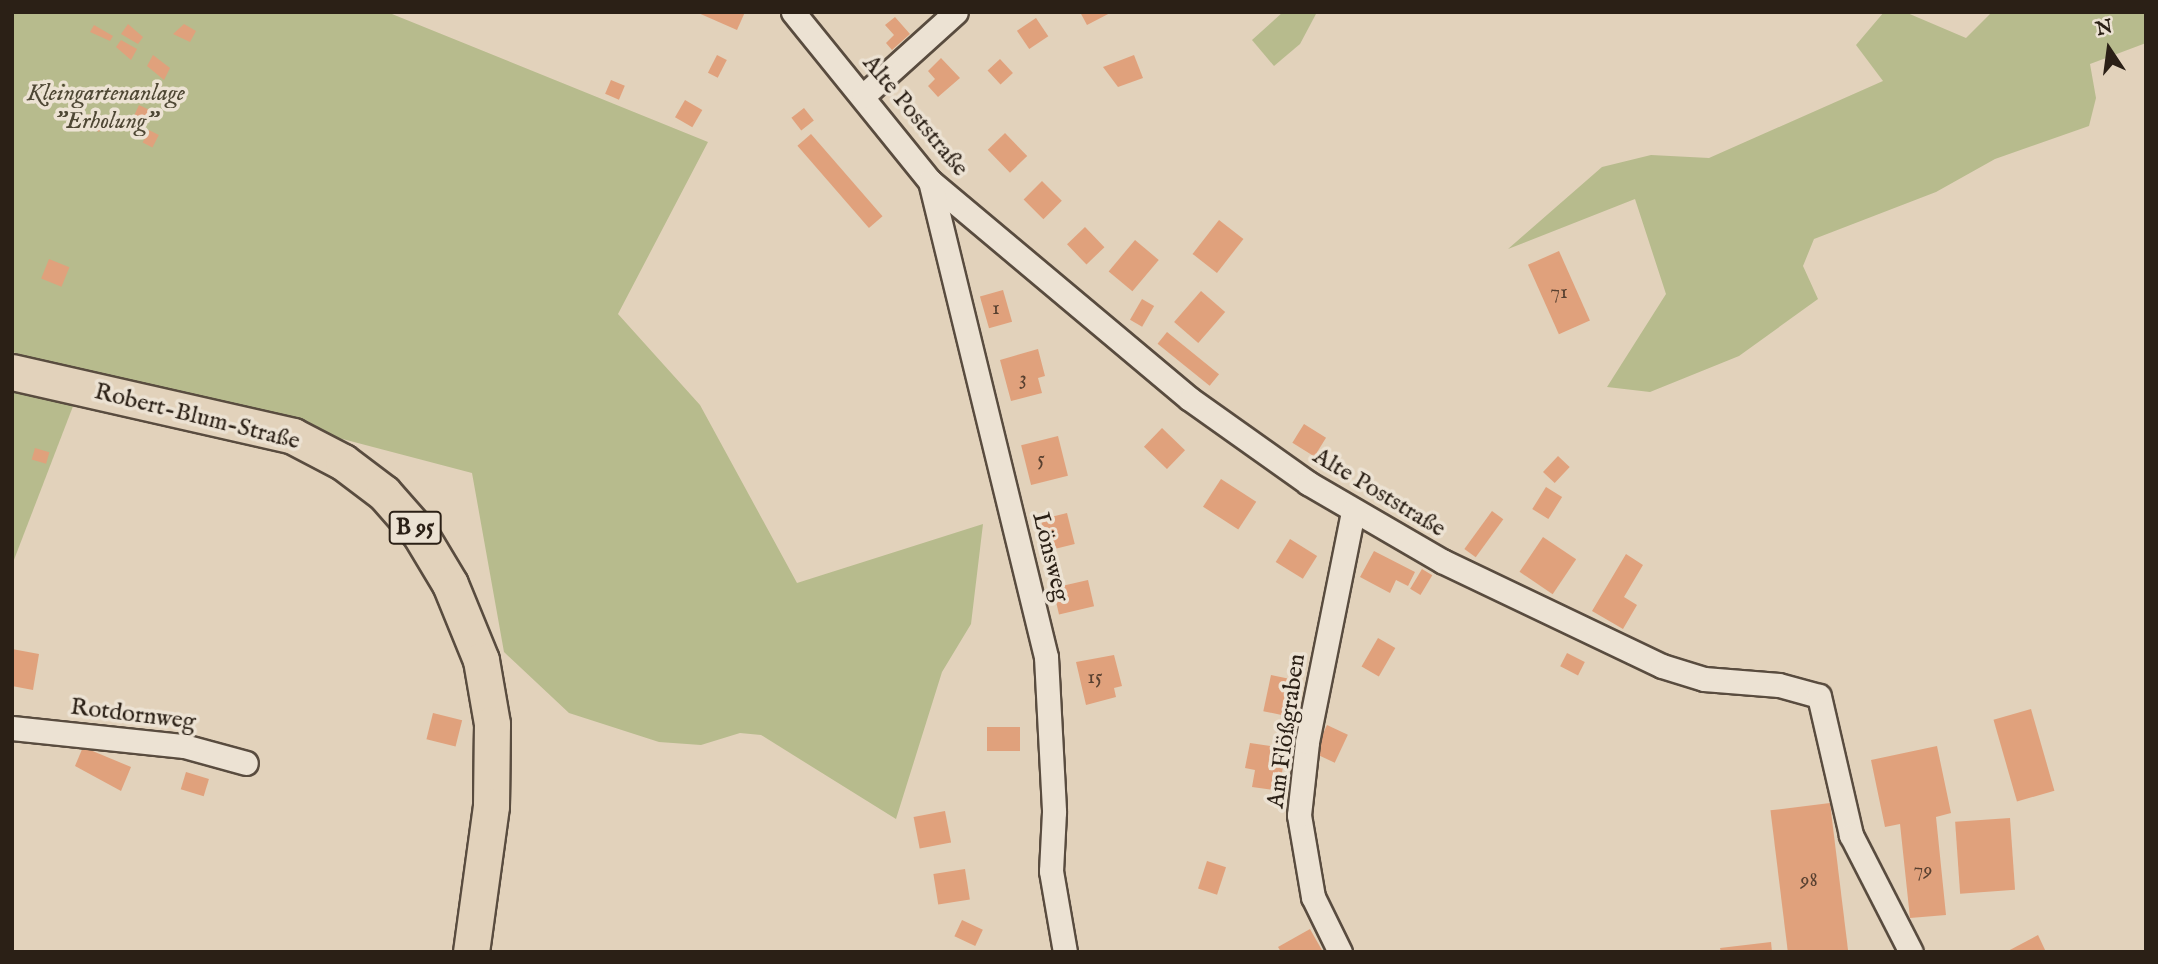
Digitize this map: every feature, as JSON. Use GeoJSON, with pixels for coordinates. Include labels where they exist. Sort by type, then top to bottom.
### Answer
{"type":"FeatureCollection","features":[{"type":"Feature","properties":{"kind":"main road","name":"Robert-Blum-Straße"},"geometry":{"type":"LineString","coordinates":[[12,372],[293,436],[374,486],[420,534],[450,584],[481,660],[492,724],[491,806],[471,952]]}},
{"type":"Feature","properties":{"kind":"street","name":"Alte Poststraße"},"geometry":{"type":"LineString","coordinates":[[793,12],[930,181],[1190,399],[1353,512],[1662,666],[1704,679],[1779,685],[1819,696],[1851,835],[1911,952]]}},
{"type":"Feature","properties":{"kind":"street"},"geometry":{"type":"LineString","coordinates":[[863,96],[956,12]]}},
{"type":"Feature","properties":{"kind":"street","name":"Lönsweg"},"geometry":{"type":"LineString","coordinates":[[930,181],[1046,657],[1054,812],[1051,871],[1065,952]]}},
{"type":"Feature","properties":{"kind":"street","name":"Am Flößgraben"},"geometry":{"type":"LineString","coordinates":[[1340,952],[1313,897],[1299,815],[1307,742],[1353,512]]}},
{"type":"Feature","properties":{"kind":"street","name":"Rotdornweg"},"geometry":{"type":"LineString","coordinates":[[12,728],[184,746],[246,763]]}},
{"type":"Feature","properties":{"kind":"green space","name":"Kleingartenanlage \"Erholung\""},"geometry":{"type":"Polygon","coordinates":[[[12,12],[387,12],[708,142],[618,314],[700,405],[797,583],[983,524],[971,624],[942,672],[896,819],[761,735],[740,733],[701,745],[659,742],[569,713],[504,652],[472,473],[12,352],[12,12]]]}},
{"type":"Feature","properties":{"kind":"green space"},"geometry":{"type":"Polygon","coordinates":[[[1283,12],[1317,12],[1300,44],[1274,66],[1252,40],[1283,12]]]}},
{"type":"Feature","properties":{"kind":"green space"},"geometry":{"type":"Polygon","coordinates":[[[1884,12],[1905,12],[1966,38],[1992,12],[2146,12],[2146,43],[2090,64],[2096,98],[2089,126],[1995,159],[1936,192],[1814,239],[1803,266],[1818,299],[1739,356],[1650,392],[1607,387],[1666,294],[1635,199],[1508,249],[1602,167],[1651,155],[1709,158],[1883,81],[1856,45],[1884,12]]]}},
{"type":"Feature","properties":{"kind":"green space"},"geometry":{"type":"Polygon","coordinates":[[[12,386],[75,401],[12,565],[12,386]]]}},
{"type":"Feature","properties":{"kind":"building"},"geometry":{"type":"Polygon","coordinates":[[[696,12],[745,12],[737,30],[696,12]]]}},
{"type":"Feature","properties":{"kind":"building"},"geometry":{"type":"Polygon","coordinates":[[[1080,12],[1112,12],[1087,25],[1080,12]]]}},
{"type":"Feature","properties":{"kind":"building"},"geometry":{"type":"Polygon","coordinates":[[[895,17],[910,34],[892,50],[886,43],[894,35],[885,25],[895,17]]]}},
{"type":"Feature","properties":{"kind":"building"},"geometry":{"type":"Polygon","coordinates":[[[1036,18],[1048,36],[1029,49],[1017,31],[1036,18]]]}},
{"type":"Feature","properties":{"kind":"building"},"geometry":{"type":"Polygon","coordinates":[[[128,24],[143,37],[138,44],[121,34],[128,24]]]}},
{"type":"Feature","properties":{"kind":"building"},"geometry":{"type":"Polygon","coordinates":[[[184,24],[196,31],[190,42],[173,34],[184,24]]]}},
{"type":"Feature","properties":{"kind":"building"},"geometry":{"type":"Polygon","coordinates":[[[94,25],[113,36],[110,41],[90,32],[94,25]]]}},
{"type":"Feature","properties":{"kind":"building"},"geometry":{"type":"Polygon","coordinates":[[[121,40],[137,49],[131,60],[116,47],[121,40]]]}},
{"type":"Feature","properties":{"kind":"building"},"geometry":{"type":"Polygon","coordinates":[[[153,55],[170,68],[164,80],[147,66],[153,55]]]}},
{"type":"Feature","properties":{"kind":"building"},"geometry":{"type":"Polygon","coordinates":[[[717,55],[727,60],[718,78],[708,73],[717,55]]]}},
{"type":"Feature","properties":{"kind":"building"},"geometry":{"type":"Polygon","coordinates":[[[1134,55],[1143,78],[1118,87],[1103,67],[1134,55]]]}},
{"type":"Feature","properties":{"kind":"building"},"geometry":{"type":"Polygon","coordinates":[[[941,58],[960,78],[938,97],[928,86],[935,79],[928,71],[941,58]]]}},
{"type":"Feature","properties":{"kind":"building"},"geometry":{"type":"Polygon","coordinates":[[[1000,59],[1013,73],[1001,84],[988,71],[1000,59]]]}},
{"type":"Feature","properties":{"kind":"building"},"geometry":{"type":"Polygon","coordinates":[[[611,80],[625,86],[619,100],[605,94],[611,80]]]}},
{"type":"Feature","properties":{"kind":"building"},"geometry":{"type":"Polygon","coordinates":[[[685,100],[702,110],[692,127],[675,117],[685,100]]]}},
{"type":"Feature","properties":{"kind":"building"},"geometry":{"type":"Polygon","coordinates":[[[139,105],[152,111],[145,125],[132,120],[139,105]]]}},
{"type":"Feature","properties":{"kind":"building"},"geometry":{"type":"Polygon","coordinates":[[[804,108],[814,121],[801,130],[791,118],[804,108]]]}},
{"type":"Feature","properties":{"kind":"building"},"geometry":{"type":"Polygon","coordinates":[[[88,114],[104,122],[99,132],[84,122],[88,114]]]}},
{"type":"Feature","properties":{"kind":"building"},"geometry":{"type":"Polygon","coordinates":[[[149,130],[159,135],[152,147],[143,142],[149,130]]]}},
{"type":"Feature","properties":{"kind":"building"},"geometry":{"type":"Polygon","coordinates":[[[1005,133],[1027,156],[1010,173],[988,150],[1005,133]]]}},
{"type":"Feature","properties":{"kind":"building"},"geometry":{"type":"Polygon","coordinates":[[[811,134],[883,216],[869,228],[797,146],[811,134]]]}},
{"type":"Feature","properties":{"kind":"building"},"geometry":{"type":"Polygon","coordinates":[[[1042,181],[1062,201],[1043,219],[1024,199],[1042,181]]]}},
{"type":"Feature","properties":{"kind":"building"},"geometry":{"type":"Polygon","coordinates":[[[1219,220],[1243,239],[1217,273],[1193,254],[1219,220]]]}},
{"type":"Feature","properties":{"kind":"building"},"geometry":{"type":"Polygon","coordinates":[[[1085,227],[1104,247],[1086,265],[1067,244],[1085,227]]]}},
{"type":"Feature","properties":{"kind":"building"},"geometry":{"type":"Polygon","coordinates":[[[1135,240],[1159,260],[1132,291],[1109,271],[1135,240]]]}},
{"type":"Feature","properties":{"kind":"building"},"geometry":{"type":"Polygon","coordinates":[[[1559,251],[1590,320],[1559,334],[1528,265],[1559,251]]]}},
{"type":"Feature","properties":{"kind":"building"},"geometry":{"type":"Polygon","coordinates":[[[49,259],[69,267],[62,287],[41,278],[49,259]]]}},
{"type":"Feature","properties":{"kind":"building"},"geometry":{"type":"Polygon","coordinates":[[[1003,290],[1012,322],[989,328],[980,297],[1003,290]]]}},
{"type":"Feature","properties":{"kind":"building"},"geometry":{"type":"Polygon","coordinates":[[[1201,291],[1225,312],[1198,343],[1174,322],[1201,291]]]}},
{"type":"Feature","properties":{"kind":"building"},"geometry":{"type":"Polygon","coordinates":[[[1142,299],[1154,306],[1142,327],[1130,320],[1142,299]]]}},
{"type":"Feature","properties":{"kind":"building"},"geometry":{"type":"Polygon","coordinates":[[[1167,332],[1219,374],[1210,386],[1158,344],[1167,332]]]}},
{"type":"Feature","properties":{"kind":"building"},"geometry":{"type":"Polygon","coordinates":[[[1038,349],[1045,376],[1038,378],[1042,393],[1011,401],[1000,360],[1038,349]]]}},
{"type":"Feature","properties":{"kind":"building"},"geometry":{"type":"Polygon","coordinates":[[[1304,424],[1326,438],[1314,456],[1292,443],[1304,424]]]}},
{"type":"Feature","properties":{"kind":"building"},"geometry":{"type":"Polygon","coordinates":[[[1162,428],[1185,450],[1167,469],[1144,447],[1162,428]]]}},
{"type":"Feature","properties":{"kind":"building"},"geometry":{"type":"Polygon","coordinates":[[[1058,436],[1068,476],[1031,485],[1021,445],[1058,436]]]}},
{"type":"Feature","properties":{"kind":"building"},"geometry":{"type":"Polygon","coordinates":[[[35,448],[49,452],[46,464],[32,460],[35,448]]]}},
{"type":"Feature","properties":{"kind":"building"},"geometry":{"type":"Polygon","coordinates":[[[1558,456],[1570,467],[1555,483],[1543,472],[1558,456]]]}},
{"type":"Feature","properties":{"kind":"building"},"geometry":{"type":"Polygon","coordinates":[[[1221,479],[1256,502],[1238,530],[1203,507],[1221,479]]]}},
{"type":"Feature","properties":{"kind":"building"},"geometry":{"type":"Polygon","coordinates":[[[1546,487],[1562,497],[1548,519],[1532,509],[1546,487]]]}},
{"type":"Feature","properties":{"kind":"building"},"geometry":{"type":"Polygon","coordinates":[[[1492,511],[1503,519],[1476,557],[1464,549],[1492,511]]]}},
{"type":"Feature","properties":{"kind":"building"},"geometry":{"type":"Polygon","coordinates":[[[1067,513],[1075,544],[1049,551],[1041,520],[1067,513]]]}},
{"type":"Feature","properties":{"kind":"building"},"geometry":{"type":"Polygon","coordinates":[[[1543,537],[1576,559],[1553,594],[1520,572],[1543,537]]]}},
{"type":"Feature","properties":{"kind":"building"},"geometry":{"type":"Polygon","coordinates":[[[1290,539],[1317,556],[1303,579],[1276,562],[1290,539]]]}},
{"type":"Feature","properties":{"kind":"building"},"geometry":{"type":"Polygon","coordinates":[[[1374,551],[1415,572],[1408,586],[1396,580],[1390,593],[1360,577],[1374,551]]]}},
{"type":"Feature","properties":{"kind":"building"},"geometry":{"type":"Polygon","coordinates":[[[1626,554],[1643,565],[1624,597],[1637,605],[1623,629],[1592,611],[1626,554]]]}},
{"type":"Feature","properties":{"kind":"building"},"geometry":{"type":"Polygon","coordinates":[[[1422,569],[1432,575],[1420,595],[1410,589],[1422,569]]]}},
{"type":"Feature","properties":{"kind":"building"},"geometry":{"type":"Polygon","coordinates":[[[1088,580],[1094,606],[1059,614],[1053,588],[1088,580]]]}},
{"type":"Feature","properties":{"kind":"building"},"geometry":{"type":"Polygon","coordinates":[[[1378,638],[1395,648],[1379,677],[1362,667],[1378,638]]]}},
{"type":"Feature","properties":{"kind":"building"},"geometry":{"type":"Polygon","coordinates":[[[12,649],[39,654],[33,690],[12,686],[12,649]]]}},
{"type":"Feature","properties":{"kind":"building"},"geometry":{"type":"Polygon","coordinates":[[[1567,653],[1585,662],[1578,675],[1560,666],[1567,653]]]}},
{"type":"Feature","properties":{"kind":"building"},"geometry":{"type":"Polygon","coordinates":[[[1114,655],[1122,686],[1114,688],[1116,697],[1086,705],[1076,662],[1114,655]]]}},
{"type":"Feature","properties":{"kind":"building"},"geometry":{"type":"Polygon","coordinates":[[[1271,675],[1303,682],[1296,718],[1263,711],[1271,675]]]}},
{"type":"Feature","properties":{"kind":"building"},"geometry":{"type":"Polygon","coordinates":[[[2031,709],[2054,791],[2017,801],[1994,720],[2031,709]]]}},
{"type":"Feature","properties":{"kind":"building"},"geometry":{"type":"Polygon","coordinates":[[[433,713],[462,720],[456,746],[426,739],[433,713]]]}},
{"type":"Feature","properties":{"kind":"building"},"geometry":{"type":"Polygon","coordinates":[[[1327,725],[1348,735],[1335,763],[1314,753],[1327,725]]]}},
{"type":"Feature","properties":{"kind":"building"},"geometry":{"type":"Polygon","coordinates":[[[987,727],[1020,727],[1020,751],[987,751],[987,727]]]}},
{"type":"Feature","properties":{"kind":"building"},"geometry":{"type":"Polygon","coordinates":[[[1250,743],[1285,748],[1280,791],[1252,787],[1255,770],[1245,768],[1250,743]]]}},
{"type":"Feature","properties":{"kind":"building"},"geometry":{"type":"Polygon","coordinates":[[[1937,746],[1951,813],[1936,817],[1946,915],[1910,918],[1900,824],[1885,827],[1871,760],[1937,746]]]}},
{"type":"Feature","properties":{"kind":"building"},"geometry":{"type":"Polygon","coordinates":[[[83,747],[131,767],[121,791],[75,766],[83,747]]]}},
{"type":"Feature","properties":{"kind":"building"},"geometry":{"type":"Polygon","coordinates":[[[186,772],[209,779],[204,796],[181,789],[186,772]]]}},
{"type":"Feature","properties":{"kind":"building"},"geometry":{"type":"Polygon","coordinates":[[[1830,803],[1848,952],[1788,952],[1770,810],[1830,803]]]}},
{"type":"Feature","properties":{"kind":"building"},"geometry":{"type":"Polygon","coordinates":[[[945,811],[951,842],[920,849],[914,817],[945,811]]]}},
{"type":"Feature","properties":{"kind":"building"},"geometry":{"type":"Polygon","coordinates":[[[2010,818],[2015,890],[1960,894],[1955,822],[2010,818]]]}},
{"type":"Feature","properties":{"kind":"building"},"geometry":{"type":"Polygon","coordinates":[[[1207,861],[1226,867],[1217,895],[1198,889],[1207,861]]]}},
{"type":"Feature","properties":{"kind":"building"},"geometry":{"type":"Polygon","coordinates":[[[965,869],[970,900],[938,905],[933,874],[965,869]]]}},
{"type":"Feature","properties":{"kind":"building"},"geometry":{"type":"Polygon","coordinates":[[[962,920],[983,930],[975,946],[954,936],[962,920]]]}},
{"type":"Feature","properties":{"kind":"building"},"geometry":{"type":"Polygon","coordinates":[[[1310,929],[1323,952],[1281,952],[1278,947],[1310,929]]]}},
{"type":"Feature","properties":{"kind":"building"},"geometry":{"type":"Polygon","coordinates":[[[2038,935],[2046,952],[2006,952],[2038,935]]]}},
{"type":"Feature","properties":{"kind":"building"},"geometry":{"type":"Polygon","coordinates":[[[1771,942],[1772,952],[1721,952],[1720,948],[1771,942]]]}}]}
